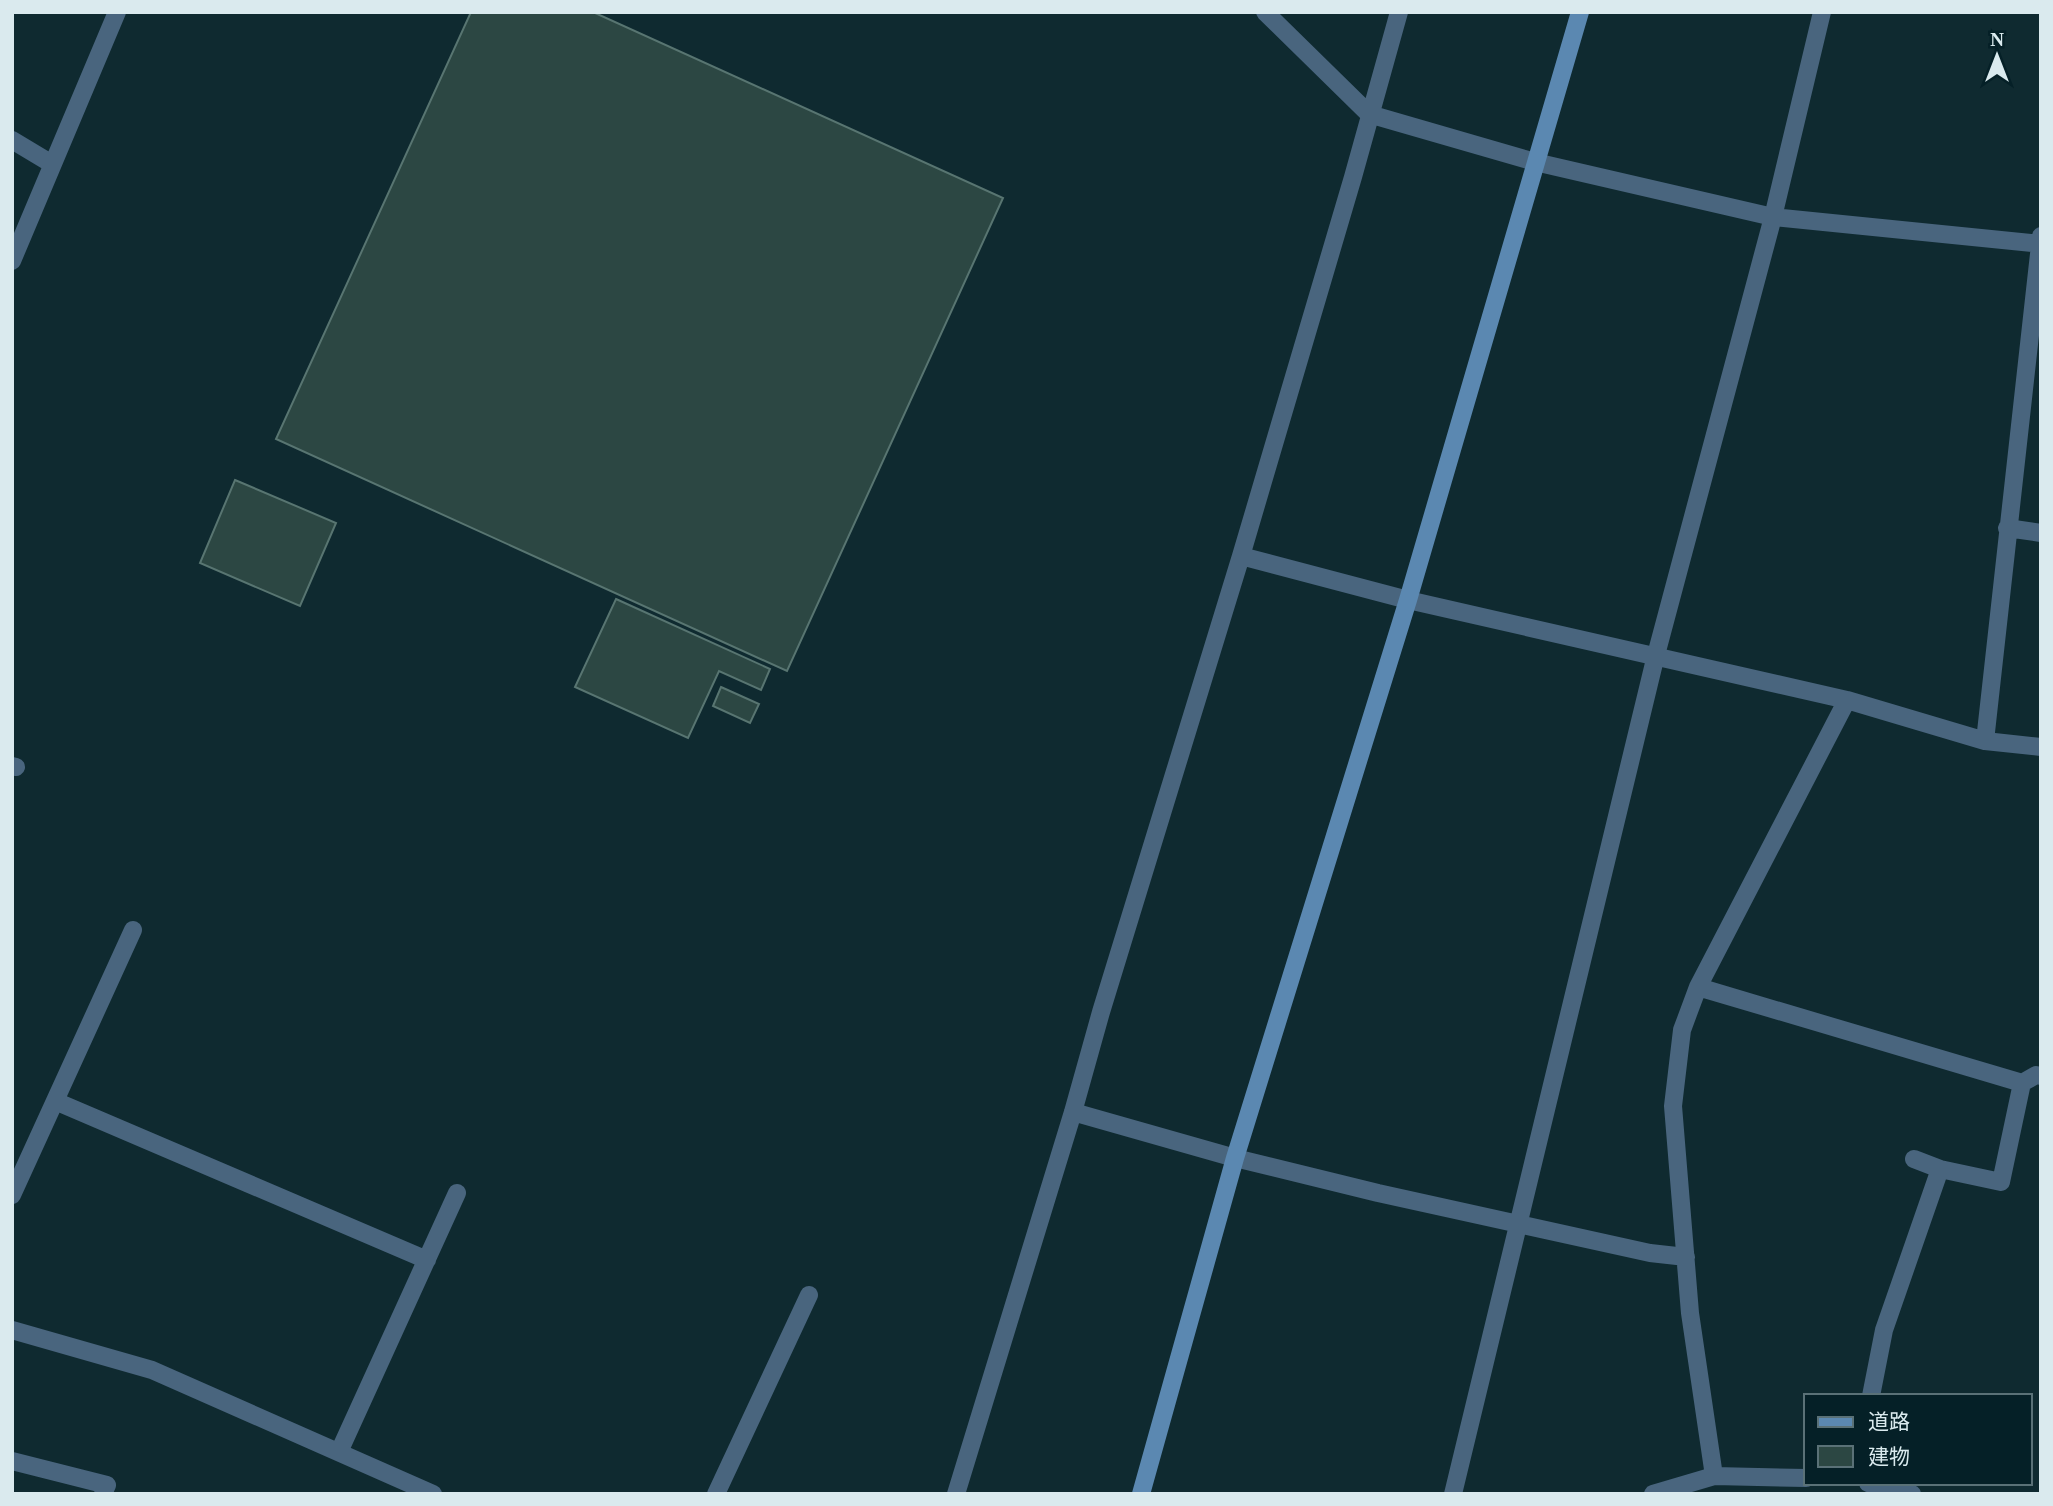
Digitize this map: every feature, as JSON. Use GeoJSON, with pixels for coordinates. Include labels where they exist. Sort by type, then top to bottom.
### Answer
{"type":"FeatureCollection","features":[{"type":"Feature","properties":{"kind":"street"},"geometry":{"type":"LineString","coordinates":[[12,261],[117,12]]}},
{"type":"Feature","properties":{"kind":"street"},"geometry":{"type":"LineString","coordinates":[[1265,12],[1369,114],[1535,162],[1773,217],[2040,242],[1984,741]]}},
{"type":"Feature","properties":{"kind":"street"},"geometry":{"type":"LineString","coordinates":[[956,1494],[1241,556],[1399,12]]}},
{"type":"Feature","properties":{"kind":"street"},"geometry":{"type":"LineString","coordinates":[[1141,1494],[1235,1158],[1408,600],[1580,12]]}},
{"type":"Feature","properties":{"kind":"street"},"geometry":{"type":"LineString","coordinates":[[1453,1494],[1656,655],[1773,217],[1822,12]]}},
{"type":"Feature","properties":{"kind":"street"},"geometry":{"type":"LineString","coordinates":[[12,140],[52,164]]}},
{"type":"Feature","properties":{"kind":"street"},"geometry":{"type":"LineString","coordinates":[[2007,528],[2041,533]]}},
{"type":"Feature","properties":{"kind":"street"},"geometry":{"type":"LineString","coordinates":[[1241,556],[1408,600],[1847,700],[1984,741],[2041,747]]}},
{"type":"Feature","properties":{"kind":"street"},"geometry":{"type":"LineString","coordinates":[[1713,1476],[1690,1313],[1673,1106],[1682,1030],[1698,987],[1847,700]]}},
{"type":"Feature","properties":{"kind":"street"},"geometry":{"type":"LineString","coordinates":[[12,1195],[133,930]]}},
{"type":"Feature","properties":{"kind":"street"},"geometry":{"type":"LineString","coordinates":[[1698,987],[2022,1083],[2036,1075],[2041,1076]]}},
{"type":"Feature","properties":{"kind":"street"},"geometry":{"type":"LineString","coordinates":[[1914,1159],[2001,1182],[2022,1083]]}},
{"type":"Feature","properties":{"kind":"street"},"geometry":{"type":"LineString","coordinates":[[55,1101],[427,1260]]}},
{"type":"Feature","properties":{"kind":"street"},"geometry":{"type":"LineString","coordinates":[[1073,1112],[1235,1158],[1650,1253],[1686,1257]]}},
{"type":"Feature","properties":{"kind":"street"},"geometry":{"type":"LineString","coordinates":[[1871,1394],[1884,1330],[1940,1168]]}},
{"type":"Feature","properties":{"kind":"street"},"geometry":{"type":"LineString","coordinates":[[339,1452],[457,1193]]}},
{"type":"Feature","properties":{"kind":"street"},"geometry":{"type":"LineString","coordinates":[[716,1494],[809,1295]]}},
{"type":"Feature","properties":{"kind":"street"},"geometry":{"type":"LineString","coordinates":[[12,1329],[152,1370],[433,1494]]}},
{"type":"Feature","properties":{"kind":"street"},"geometry":{"type":"LineString","coordinates":[[12,1461],[107,1485],[103,1494]]}},
{"type":"Feature","properties":{"kind":"street"},"geometry":{"type":"LineString","coordinates":[[1653,1494],[1713,1476],[1785,1486],[1804,1479]]}},
{"type":"Feature","properties":{"kind":"street"},"geometry":{"type":"LineString","coordinates":[[1876,1485],[1912,1494]]}},
{"type":"Feature","properties":{"kind":"building"},"geometry":{"type":"Polygon","coordinates":[[[471,12],[593,12],[1003,198],[787,671],[276,439],[471,12]]]}},
{"type":"Feature","properties":{"kind":"building"},"geometry":{"type":"Polygon","coordinates":[[[235,480],[336,523],[300,606],[200,563],[235,480]]]}},
{"type":"Feature","properties":{"kind":"building"},"geometry":{"type":"Polygon","coordinates":[[[616,599],[770,669],[761,690],[719,671],[688,738],[575,687],[616,599]]]}},
{"type":"Feature","properties":{"kind":"building"},"geometry":{"type":"Polygon","coordinates":[[[721,687],[759,704],[750,723],[713,706],[721,687]]]}}]}
